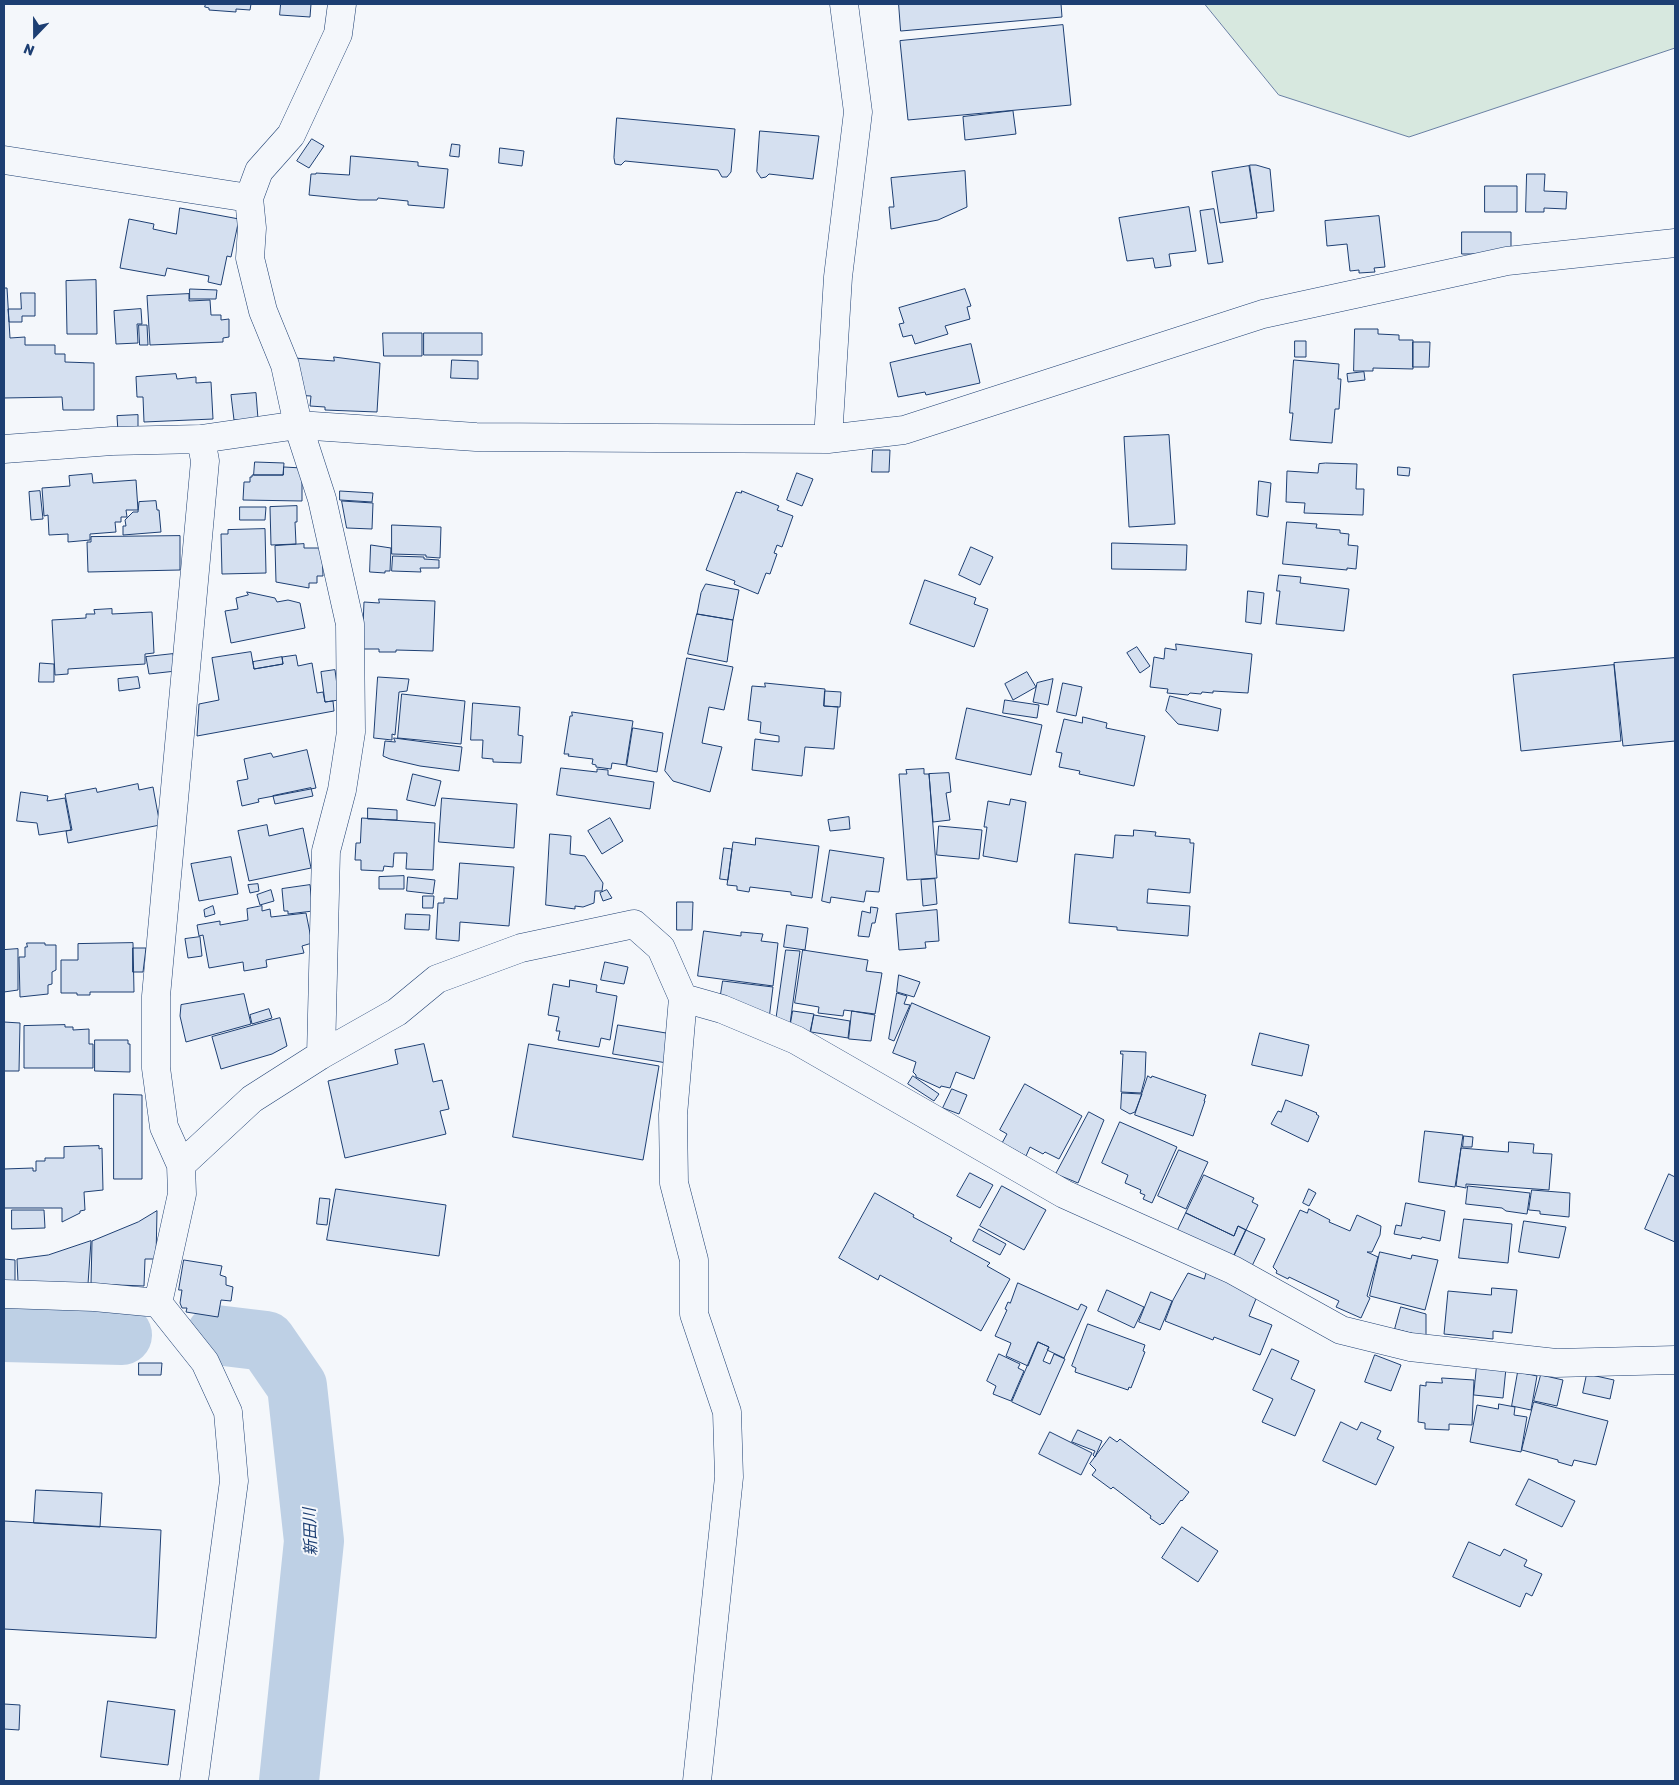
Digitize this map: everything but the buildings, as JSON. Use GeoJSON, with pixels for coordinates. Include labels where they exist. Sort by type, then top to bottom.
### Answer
{"type":"FeatureCollection","features":[{"type":"Feature","properties":{"kind":"street"},"geometry":{"type":"LineString","coordinates":[[321,1055],[326,851],[342,790],[351,732],[350,624],[322,498],[298,425],[285,365],[263,311],[250,258],[252,228],[249,198],[259,171],[291,136],[338,34],[342,4]]}},
{"type":"Feature","properties":{"kind":"street"},"geometry":{"type":"LineString","coordinates":[[828,439],[838,277],[858,112],[844,4]]}},
{"type":"Feature","properties":{"kind":"street"},"geometry":{"type":"LineString","coordinates":[[4,160],[249,198]]}},
{"type":"Feature","properties":{"kind":"street"},"geometry":{"type":"LineString","coordinates":[[4,449],[112,441],[202,439],[298,425],[476,437],[828,439],[904,430],[1263,314],[1507,261],[1675,243]]}},
{"type":"Feature","properties":{"kind":"street"},"geometry":{"type":"LineString","coordinates":[[158,1303],[182,1194],[181,1166],[164,1128],[156,1068],[156,996],[205,461],[202,439]]}},
{"type":"Feature","properties":{"kind":"street"},"geometry":{"type":"LineString","coordinates":[[181,1166],[252,1099],[321,1055],[397,1012],[436,979],[521,948],[634,924],[661,948],[683,998],[673,1115],[674,1183],[694,1260],[694,1314],[727,1412],[729,1477],[697,1781]]}},
{"type":"Feature","properties":{"kind":"street"},"geometry":{"type":"LineString","coordinates":[[683,998],[722,1009],[796,1040],[1064,1194],[1233,1270],[1341,1330],[1410,1347],[1556,1363],[1675,1360]]}},
{"type":"Feature","properties":{"kind":"street"},"geometry":{"type":"LineString","coordinates":[[4,1294],[94,1297],[158,1303],[205,1362],[228,1412],[234,1481],[194,1781]]}},
{"type":"Feature","properties":{"kind":"shaded area"},"geometry":{"type":"Polygon","coordinates":[[[1205,4],[1675,4],[1675,48],[1409,137],[1279,95],[1205,4]]]}},
{"type":"Feature","properties":{"kind":"waterway","name":"新田川"},"geometry":{"type":"LineString","coordinates":[[4,1332],[122,1335]]}},
{"type":"Feature","properties":{"kind":"waterway","name":"新田川"},"geometry":{"type":"LineString","coordinates":[[216,1335],[266,1341],[297,1386],[314,1541],[289,1781]]}}]}
